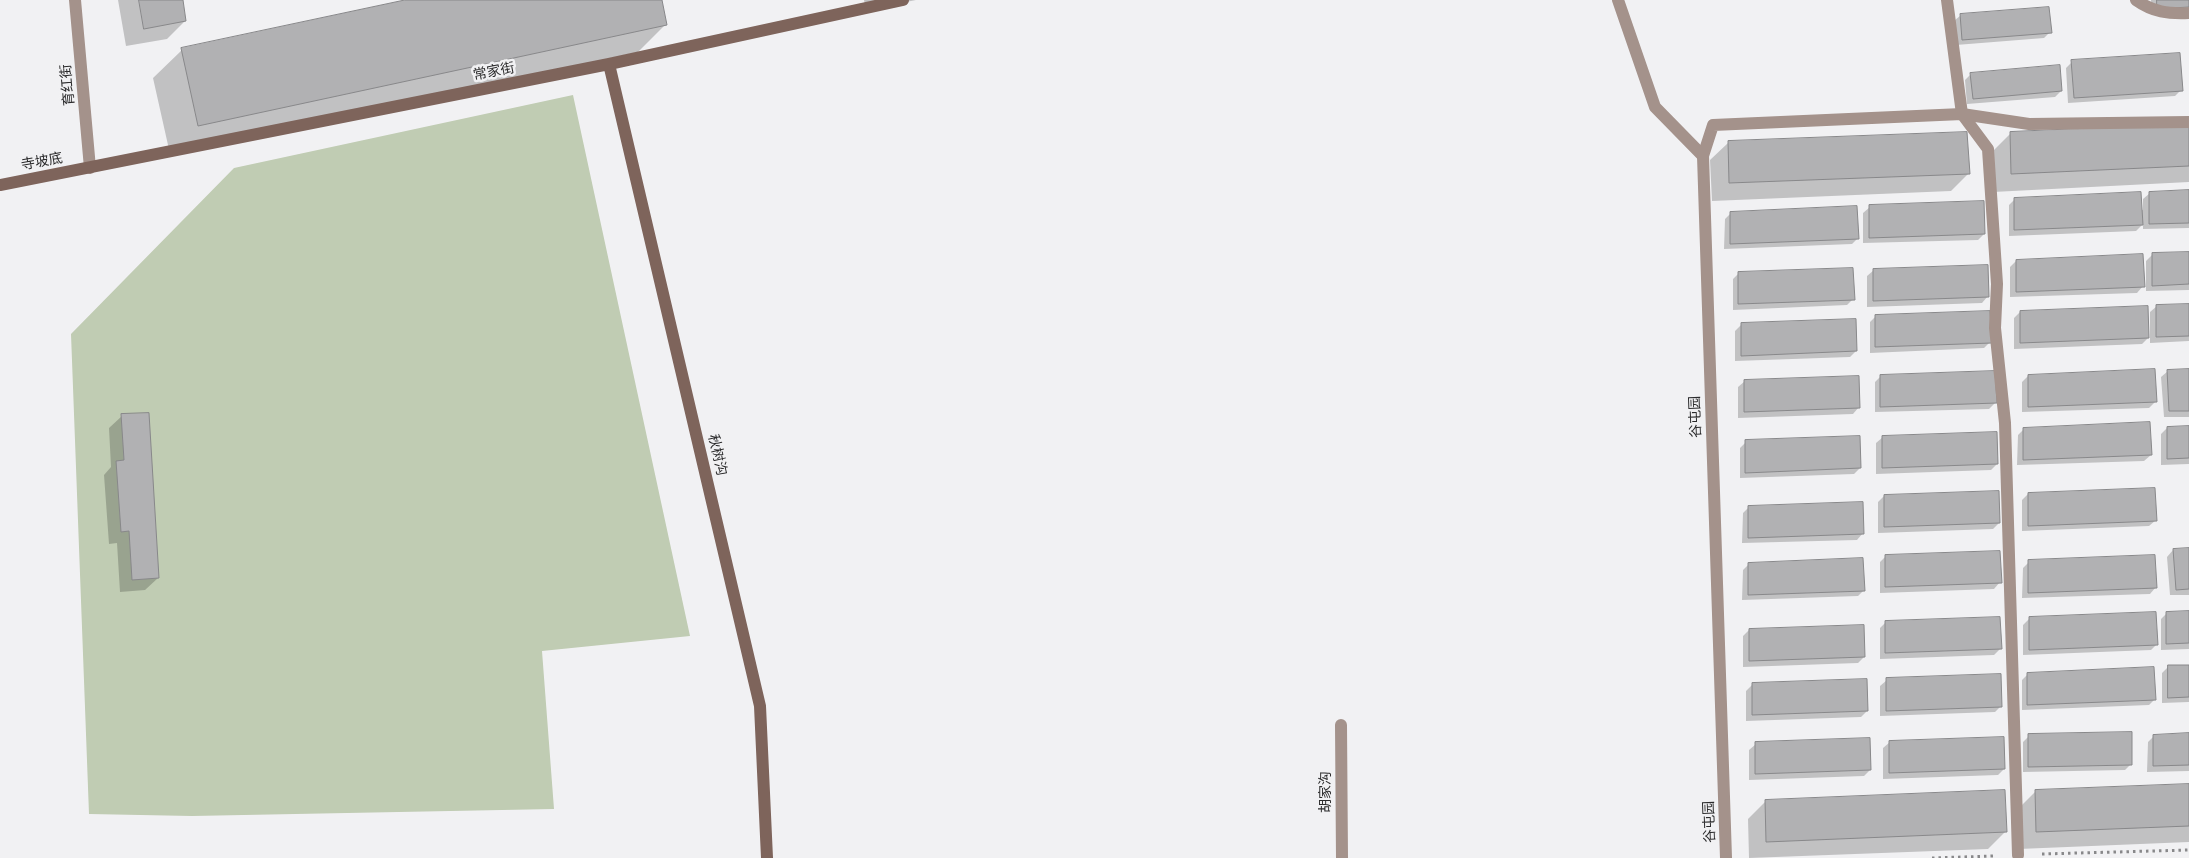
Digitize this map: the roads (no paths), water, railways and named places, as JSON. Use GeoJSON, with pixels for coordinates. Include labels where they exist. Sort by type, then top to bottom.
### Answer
{"type":"FeatureCollection","features":[{"type":"Feature","properties":{"kind":"street","name":"育红街"},"geometry":{"type":"LineString","coordinates":[[75,0],[90,168]]}},
{"type":"Feature","properties":{"kind":"street","name":"常家街"},"geometry":{"type":"LineString","coordinates":[[90,168],[609,64],[902,0]]}},
{"type":"Feature","properties":{"kind":"street"},"geometry":{"type":"LineString","coordinates":[[1618,0],[1655,107],[1703,156]]}},
{"type":"Feature","properties":{"kind":"street"},"geometry":{"type":"LineString","coordinates":[[1947,0],[1962,114],[1988,149],[1996,284],[1995,328],[2005,423],[2018,855]]}},
{"type":"Feature","properties":{"kind":"street"},"geometry":{"type":"LineString","coordinates":[[2136,0],[2156,11],[2169,14],[2189,13]]}},
{"type":"Feature","properties":{"kind":"street","name":"秋树沟"},"geometry":{"type":"LineString","coordinates":[[609,64],[760,706],[767,858]]}},
{"type":"Feature","properties":{"kind":"street"},"geometry":{"type":"LineString","coordinates":[[1962,114],[2030,124],[2189,122]]}},
{"type":"Feature","properties":{"kind":"street","name":"谷屯园"},"geometry":{"type":"LineString","coordinates":[[1726,858],[1703,156],[1713,125],[1962,114]]}},
{"type":"Feature","properties":{"kind":"street","name":"寺坡底"},"geometry":{"type":"LineString","coordinates":[[0,185],[90,168]]}},
{"type":"Feature","properties":{"kind":"street","name":"胡家沟"},"geometry":{"type":"LineString","coordinates":[[1341,725],[1342,858]]}}]}
